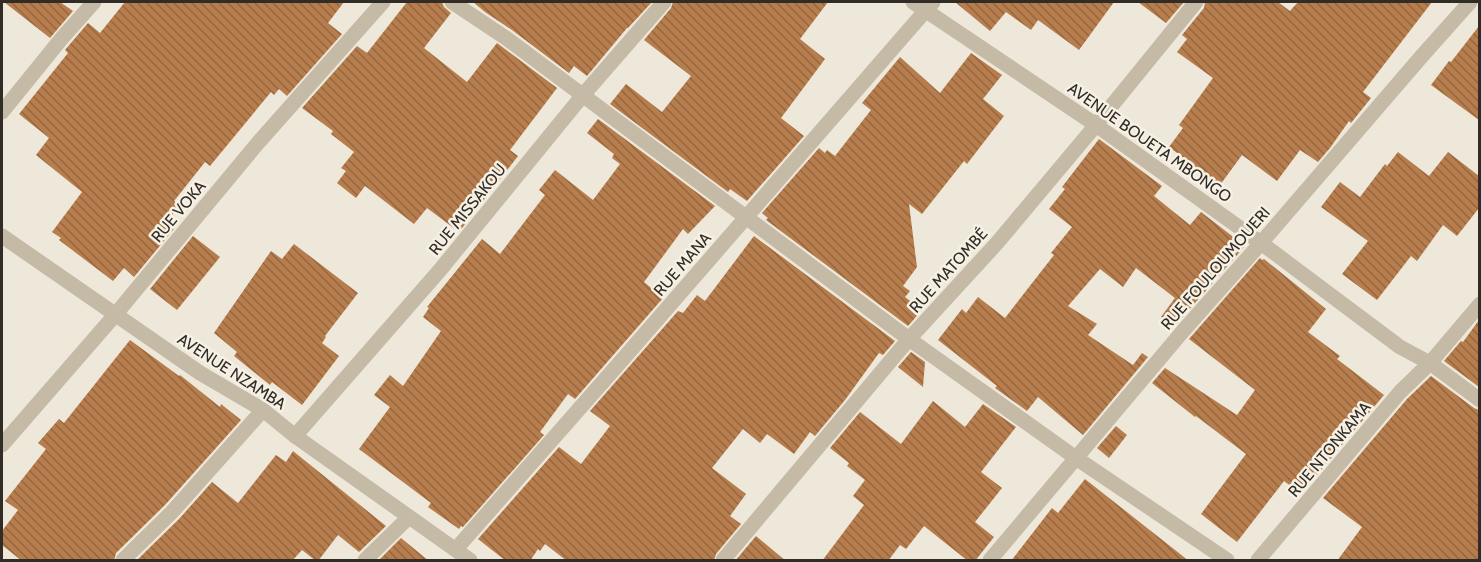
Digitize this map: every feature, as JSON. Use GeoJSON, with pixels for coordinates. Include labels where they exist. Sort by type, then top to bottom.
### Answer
{"type":"FeatureCollection","features":[{"type":"Feature","properties":{"kind":"street"},"geometry":{"type":"LineString","coordinates":[[2,112],[94,2]]}},
{"type":"Feature","properties":{"kind":"street","name":"RUE VOKA"},"geometry":{"type":"LineString","coordinates":[[2,445],[115,315],[257,144],[383,2]]}},
{"type":"Feature","properties":{"kind":"street"},"geometry":{"type":"LineString","coordinates":[[452,2],[506,38],[909,339],[1076,458],[1227,561]]}},
{"type":"Feature","properties":{"kind":"street","name":"RUE MISSAKOU"},"geometry":{"type":"LineString","coordinates":[[296,436],[440,270],[583,96],[664,2]]}},
{"type":"Feature","properties":{"kind":"street","name":"RUE MATOMBÉ"},"geometry":{"type":"LineString","coordinates":[[723,561],[909,339],[997,243],[1196,2]]}},
{"type":"Feature","properties":{"kind":"street","name":"RUE FOULOUMOUERI"},"geometry":{"type":"LineString","coordinates":[[990,561],[1183,331],[1470,2]]}},
{"type":"Feature","properties":{"kind":"street","name":"AVENUE BOUETA MBONGO"},"geometry":{"type":"LineString","coordinates":[[924,5],[1261,243],[1400,347],[1430,363],[1479,400]]}},
{"type":"Feature","properties":{"kind":"street","name":"RUE MANA"},"geometry":{"type":"LineString","coordinates":[[456,549],[746,218],[924,5]]}},
{"type":"Feature","properties":{"kind":"street","name":"AVENUE NZAMBA"},"geometry":{"type":"LineString","coordinates":[[2,236],[200,373],[263,410],[470,561]]}},
{"type":"Feature","properties":{"kind":"street","name":"RUE NTONKAMA"},"geometry":{"type":"LineString","coordinates":[[1258,561],[1400,392],[1430,363],[1479,304]]}},
{"type":"Feature","properties":{"kind":"street"},"geometry":{"type":"LineString","coordinates":[[123,561],[172,512],[263,410]]}},
{"type":"Feature","properties":{"kind":"street"},"geometry":{"type":"LineString","coordinates":[[365,561],[408,518]]}},
{"type":"Feature","properties":{"kind":"building"},"geometry":{"type":"Polygon","coordinates":[[[4,2],[60,2],[73,11],[50,38],[4,2]]]}},
{"type":"Feature","properties":{"kind":"building"},"geometry":{"type":"Polygon","coordinates":[[[125,2],[344,2],[328,23],[342,34],[287,96],[279,89],[274,95],[271,92],[210,166],[205,162],[174,201],[180,205],[170,218],[178,224],[134,277],[124,268],[113,281],[59,240],[61,238],[52,232],[82,192],[36,155],[49,138],[19,114],[68,53],[65,50],[88,23],[100,33],[125,2]]]}},
{"type":"Feature","properties":{"kind":"building"},"geometry":{"type":"Polygon","coordinates":[[[407,2],[442,2],[451,13],[424,48],[467,82],[497,43],[557,88],[510,150],[518,156],[459,232],[427,208],[414,224],[365,186],[356,198],[337,183],[346,171],[341,168],[354,152],[331,134],[333,131],[302,108],[357,46],[367,53],[407,2]]]}},
{"type":"Feature","properties":{"kind":"building"},"geometry":{"type":"Polygon","coordinates":[[[473,2],[652,2],[587,76],[574,66],[569,73],[473,2]]]}},
{"type":"Feature","properties":{"kind":"building"},"geometry":{"type":"Polygon","coordinates":[[[673,2],[828,2],[800,39],[825,59],[781,118],[804,136],[747,201],[730,189],[728,192],[610,104],[626,84],[662,112],[691,76],[644,40],[671,8],[673,2]]]}},
{"type":"Feature","properties":{"kind":"building"},"geometry":{"type":"Polygon","coordinates":[[[955,2],[1114,2],[1079,50],[1038,20],[1031,30],[1006,12],[990,31],[955,2]]]}},
{"type":"Feature","properties":{"kind":"building"},"geometry":{"type":"Polygon","coordinates":[[[1138,2],[1184,2],[1166,23],[1138,2]]]}},
{"type":"Feature","properties":{"kind":"building"},"geometry":{"type":"Polygon","coordinates":[[[1205,2],[1278,2],[1290,11],[1298,2],[1432,2],[1363,92],[1371,98],[1351,123],[1349,121],[1318,162],[1300,150],[1277,181],[1242,155],[1220,185],[1169,147],[1183,128],[1179,125],[1213,78],[1177,52],[1187,39],[1182,35],[1204,8],[1205,2]]]}},
{"type":"Feature","properties":{"kind":"building"},"geometry":{"type":"Polygon","coordinates":[[[1479,26],[1479,120],[1431,85],[1479,26]]]}},
{"type":"Feature","properties":{"kind":"building"},"geometry":{"type":"Polygon","coordinates":[[[971,53],[1002,75],[983,99],[1004,116],[967,164],[964,161],[922,214],[909,204],[917,267],[903,286],[910,291],[905,297],[922,310],[908,326],[766,220],[768,218],[762,213],[819,148],[835,156],[871,110],[862,103],[900,57],[940,93],[971,53]]]}},
{"type":"Feature","properties":{"kind":"building"},"geometry":{"type":"Polygon","coordinates":[[[598,119],[715,206],[688,234],[683,229],[644,282],[663,298],[575,399],[568,394],[540,432],[544,435],[459,529],[428,507],[431,503],[359,449],[390,407],[374,395],[390,375],[403,386],[441,331],[423,317],[429,308],[427,307],[482,239],[500,254],[545,195],[539,190],[555,170],[593,200],[620,164],[612,158],[614,154],[587,133],[598,119]]]}},
{"type":"Feature","properties":{"kind":"building"},"geometry":{"type":"Polygon","coordinates":[[[1099,139],[1162,186],[1154,196],[1190,225],[1201,212],[1245,246],[1174,327],[1161,317],[1175,298],[1136,268],[1123,287],[1100,269],[1068,306],[1097,324],[1088,335],[1133,365],[1142,353],[1148,357],[1083,435],[1038,397],[1027,411],[995,388],[997,386],[938,340],[962,309],[966,313],[978,297],[1005,318],[1054,255],[1051,253],[1072,227],[1049,209],[1065,189],[1062,187],[1099,139]]]}},
{"type":"Feature","properties":{"kind":"building"},"geometry":{"type":"Polygon","coordinates":[[[1398,152],[1429,176],[1448,152],[1479,176],[1479,208],[1457,236],[1443,225],[1417,261],[1411,256],[1377,300],[1342,274],[1368,241],[1321,207],[1340,182],[1360,197],[1385,164],[1387,166],[1398,152]]]}},
{"type":"Feature","properties":{"kind":"building"},"geometry":{"type":"Polygon","coordinates":[[[193,236],[220,257],[177,310],[150,289],[193,236]]]}},
{"type":"Feature","properties":{"kind":"building"},"geometry":{"type":"Polygon","coordinates":[[[754,236],[895,341],[883,355],[879,353],[815,436],[810,432],[794,454],[767,434],[760,443],[743,429],[712,468],[746,494],[730,516],[741,524],[716,554],[714,561],[567,561],[545,544],[540,551],[538,549],[530,561],[506,561],[478,539],[559,447],[581,464],[610,426],[590,411],[678,311],[683,313],[697,295],[705,301],[754,236]]]}},
{"type":"Feature","properties":{"kind":"building"},"geometry":{"type":"Polygon","coordinates":[[[294,244],[358,293],[322,343],[339,356],[302,405],[272,382],[270,385],[234,356],[237,352],[214,333],[271,251],[282,259],[294,244]]]}},
{"type":"Feature","properties":{"kind":"building"},"geometry":{"type":"Polygon","coordinates":[[[1260,258],[1326,309],[1308,332],[1340,356],[1337,359],[1384,395],[1301,494],[1284,481],[1237,542],[1201,514],[1246,454],[1152,383],[1165,368],[1237,415],[1255,390],[1189,339],[1260,258]]]}},
{"type":"Feature","properties":{"kind":"building"},"geometry":{"type":"Polygon","coordinates":[[[1479,320],[1479,387],[1444,361],[1461,341],[1463,342],[1479,320]]]}},
{"type":"Feature","properties":{"kind":"building"},"geometry":{"type":"Polygon","coordinates":[[[130,340],[241,420],[165,505],[116,553],[114,561],[22,561],[2,545],[2,531],[18,510],[5,501],[46,449],[38,443],[59,419],[64,423],[130,340]]]}},
{"type":"Feature","properties":{"kind":"building"},"geometry":{"type":"Polygon","coordinates":[[[911,352],[925,362],[923,387],[898,367],[911,352]]]}},
{"type":"Feature","properties":{"kind":"building"},"geometry":{"type":"Polygon","coordinates":[[[1431,376],[1479,410],[1479,561],[1337,561],[1362,527],[1323,498],[1407,399],[1431,376]]]}},
{"type":"Feature","properties":{"kind":"building"},"geometry":{"type":"Polygon","coordinates":[[[933,401],[965,427],[983,404],[1016,427],[981,472],[1002,488],[975,522],[994,537],[975,561],[968,561],[924,526],[906,549],[900,545],[888,561],[822,561],[864,505],[853,496],[865,480],[847,466],[849,463],[830,448],[860,412],[901,444],[933,401]]]}},
{"type":"Feature","properties":{"kind":"building"},"geometry":{"type":"Polygon","coordinates":[[[1116,426],[1127,435],[1109,458],[1097,448],[1116,426]]]}},
{"type":"Feature","properties":{"kind":"building"},"geometry":{"type":"Polygon","coordinates":[[[293,451],[386,526],[359,552],[338,535],[318,561],[302,550],[292,561],[136,561],[179,519],[212,482],[238,503],[276,455],[286,462],[293,451]]]}},
{"type":"Feature","properties":{"kind":"building"},"geometry":{"type":"Polygon","coordinates":[[[1085,479],[1189,561],[1011,561],[1052,508],[1058,513],[1085,479]]]}},
{"type":"Feature","properties":{"kind":"building"},"geometry":{"type":"Polygon","coordinates":[[[756,536],[786,561],[735,561],[756,536]]]}},
{"type":"Feature","properties":{"kind":"building"},"geometry":{"type":"Polygon","coordinates":[[[401,538],[429,561],[378,561],[401,538]]]}}]}
